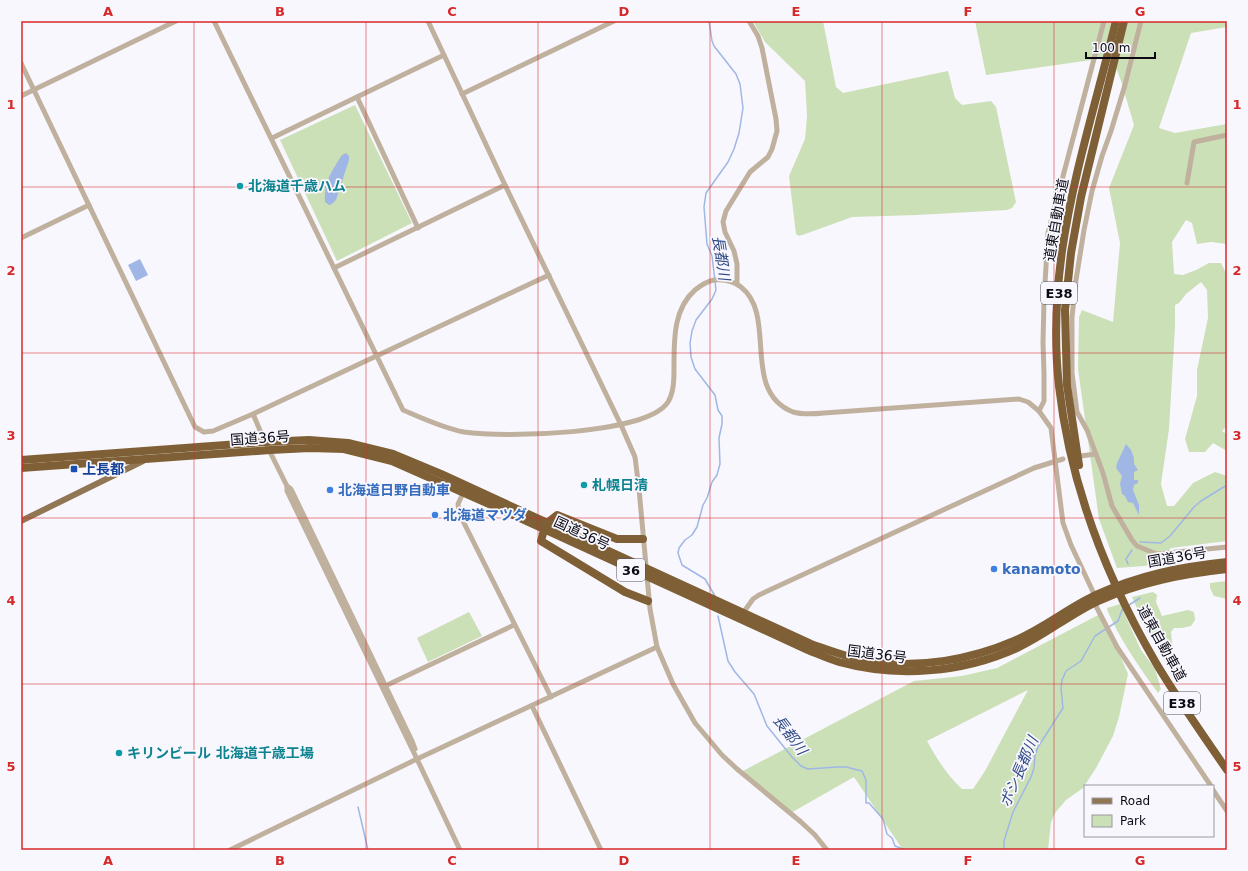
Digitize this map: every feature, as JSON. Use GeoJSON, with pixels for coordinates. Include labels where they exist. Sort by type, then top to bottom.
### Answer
{"type":"FeatureCollection","features":[{"type":"Feature","properties":{"kind":"highway","name":"道東自動車道"},"geometry":{"type":"LineString","coordinates":[[1116,21],[1073,196],[1062,250],[1057,311],[1056,348],[1064,423],[1074,468],[1093,528],[1107,564],[1140,634],[1173,690],[1227,770]]}},
{"type":"Feature","properties":{"kind":"highway","name":"道東自動車道"},"geometry":{"type":"LineString","coordinates":[[1107,564],[1079,466],[1067,385],[1065,310],[1071,253],[1081,197],[1124,21]]}},
{"type":"Feature","properties":{"kind":"highway","name":"国道36号"},"geometry":{"type":"LineString","coordinates":[[21,460],[310,440],[348,443],[393,454],[441,474],[464,490]]}},
{"type":"Feature","properties":{"kind":"highway","name":"国道36号"},"geometry":{"type":"LineString","coordinates":[[21,468],[270,450],[310,448],[344,450],[392,461],[464,490],[811,644],[872,662],[908,664],[946,661],[989,651],[1015,641],[1141,577],[1199,565],[1227,562]]}},
{"type":"Feature","properties":{"kind":"highway","name":"36"},"geometry":{"type":"LineString","coordinates":[[643,538],[617,539],[557,515],[545,526],[541,541],[625,592],[648,601]]}},
{"type":"Feature","properties":{"kind":"highway","name":"国道36号"},"geometry":{"type":"LineString","coordinates":[[545,526],[808,650],[839,662],[868,668],[907,672],[947,669],[983,661],[1017,648],[1096,601],[1145,583],[1200,572],[1227,569]]}},
{"type":"Feature","properties":{"kind":"main road"},"geometry":{"type":"LineString","coordinates":[[21,521],[145,460],[155,451]]}},
{"type":"Feature","properties":{"kind":"street"},"geometry":{"type":"LineString","coordinates":[[21,96],[176,21]]}},
{"type":"Feature","properties":{"kind":"street"},"geometry":{"type":"LineString","coordinates":[[214,21],[403,410],[463,432],[502,435],[548,434],[621,425],[654,415],[669,401],[674,380],[677,320],[681,309],[690,295],[700,286],[713,280],[722,280],[737,284],[748,292],[754,303],[757,316],[762,364],[770,391],[775,399],[786,408],[795,412],[804,414],[824,413],[1019,399],[1028,402],[1039,411],[1051,428],[1063,523],[1071,545],[1117,647],[1210,785]]}},
{"type":"Feature","properties":{"kind":"street"},"geometry":{"type":"LineString","coordinates":[[428,21],[635,457],[648,601],[657,646],[673,684],[689,713],[705,735],[730,763],[801,822],[815,835],[827,850]]}},
{"type":"Feature","properties":{"kind":"street"},"geometry":{"type":"LineString","coordinates":[[462,94],[614,21]]}},
{"type":"Feature","properties":{"kind":"street"},"geometry":{"type":"LineString","coordinates":[[737,284],[737,264],[734,251],[725,232],[723,222],[726,211],[750,172],[768,157],[777,131],[762,48],[758,36],[750,21]]}},
{"type":"Feature","properties":{"kind":"street"},"geometry":{"type":"LineString","coordinates":[[1039,411],[1044,401],[1043,314],[1048,233],[1104,21]]}},
{"type":"Feature","properties":{"kind":"street"},"geometry":{"type":"LineString","coordinates":[[1141,21],[1112,131],[1102,156],[1092,191],[1072,317],[1071,347],[1074,395],[1077,412],[1087,430],[1103,473],[1112,506],[1137,546],[1157,554],[1227,547]]}},
{"type":"Feature","properties":{"kind":"street"},"geometry":{"type":"LineString","coordinates":[[272,138],[444,55]]}},
{"type":"Feature","properties":{"kind":"street"},"geometry":{"type":"LineString","coordinates":[[21,63],[195,427],[204,432],[213,431],[253,414],[549,275]]}},
{"type":"Feature","properties":{"kind":"street"},"geometry":{"type":"LineString","coordinates":[[357,97],[418,228]]}},
{"type":"Feature","properties":{"kind":"street"},"geometry":{"type":"LineString","coordinates":[[1187,183],[1194,142],[1227,135]]}},
{"type":"Feature","properties":{"kind":"street"},"geometry":{"type":"LineString","coordinates":[[334,268],[505,185]]}},
{"type":"Feature","properties":{"kind":"street"},"geometry":{"type":"LineString","coordinates":[[21,238],[89,205]]}},
{"type":"Feature","properties":{"kind":"street"},"geometry":{"type":"LineString","coordinates":[[253,414],[265,442],[288,486],[287,491],[384,687],[460,850]]}},
{"type":"Feature","properties":{"kind":"street"},"geometry":{"type":"LineString","coordinates":[[1081,456],[1095,454]]}},
{"type":"Feature","properties":{"kind":"street"},"geometry":{"type":"LineString","coordinates":[[743,614],[753,599],[759,595],[1034,468],[1063,459]]}},
{"type":"Feature","properties":{"kind":"street"},"geometry":{"type":"LineString","coordinates":[[464,490],[458,504],[459,513],[551,697]]}},
{"type":"Feature","properties":{"kind":"street"},"geometry":{"type":"LineString","coordinates":[[384,687],[514,625]]}},
{"type":"Feature","properties":{"kind":"street"},"geometry":{"type":"LineString","coordinates":[[230,850],[417,759],[657,646]]}},
{"type":"Feature","properties":{"kind":"street"},"geometry":{"type":"LineString","coordinates":[[532,706],[600,850]]}},
{"type":"Feature","properties":{"kind":"street"},"geometry":{"type":"LineString","coordinates":[[1214,792],[1227,811]]}},
{"type":"Feature","properties":{"kind":"green space"},"geometry":{"type":"Polygon","coordinates":[[[753,21],[823,21],[836,87],[843,93],[948,71],[955,98],[962,105],[991,101],[996,107],[1016,202],[1012,208],[1007,210],[852,217],[799,236],[796,234],[789,176],[805,139],[807,116],[805,81],[765,42],[753,21]]]}},
{"type":"Feature","properties":{"kind":"green space"},"geometry":{"type":"Polygon","coordinates":[[[975,21],[1227,21],[1227,27],[1191,33],[1159,128],[1175,133],[1227,124],[1227,244],[1211,242],[1197,244],[1192,223],[1186,220],[1172,242],[1174,274],[1183,275],[1209,263],[1221,263],[1227,275],[1227,426],[1222,431],[1227,434],[1227,451],[1213,443],[1205,452],[1189,452],[1185,439],[1197,396],[1197,370],[1208,318],[1207,290],[1201,282],[1175,305],[1169,429],[1161,484],[1167,506],[1174,506],[1193,483],[1215,472],[1227,476],[1227,541],[1171,548],[1160,563],[1117,568],[1099,519],[1078,369],[1079,317],[1082,310],[1113,322],[1120,243],[1109,188],[1134,125],[1112,57],[986,75],[975,21]]]}},
{"type":"Feature","properties":{"kind":"green space"},"geometry":{"type":"Polygon","coordinates":[[[355,105],[412,223],[337,261],[280,140],[355,105]]]}},
{"type":"Feature","properties":{"kind":"green space"},"geometry":{"type":"Polygon","coordinates":[[[1227,581],[1227,599],[1214,596],[1210,588],[1210,583],[1227,581]]]}},
{"type":"Feature","properties":{"kind":"green space"},"geometry":{"type":"Polygon","coordinates":[[[1153,592],[1157,595],[1156,602],[1162,616],[1188,610],[1194,612],[1195,620],[1191,626],[1174,628],[1171,632],[1175,670],[1173,674],[1146,629],[1132,597],[1153,592]]]}},
{"type":"Feature","properties":{"kind":"green space"},"geometry":{"type":"Polygon","coordinates":[[[1120,604],[1141,650],[1155,669],[1161,689],[1158,693],[1131,654],[1108,612],[1107,608],[1120,604]]]}},
{"type":"Feature","properties":{"kind":"green space"},"geometry":{"type":"Polygon","coordinates":[[[469,612],[482,636],[428,662],[417,638],[469,612]]]}},
{"type":"Feature","properties":{"kind":"green space"},"geometry":{"type":"Polygon","coordinates":[[[1102,613],[1128,674],[1119,717],[1113,736],[1096,768],[1083,788],[1066,800],[1055,813],[1051,822],[1048,850],[903,850],[854,777],[789,814],[739,773],[914,681],[962,676],[997,668],[1102,613]],[[1028,690],[927,741],[943,766],[962,789],[973,789],[985,771],[1028,690]]]}},
{"type":"Feature","properties":{"kind":"water"},"geometry":{"type":"Polygon","coordinates":[[[346,153],[349,156],[349,160],[336,200],[329,205],[325,202],[327,183],[338,161],[342,155],[346,153]]]}},
{"type":"Feature","properties":{"kind":"water"},"geometry":{"type":"Polygon","coordinates":[[[140,259],[148,275],[136,281],[128,265],[140,259]]]}},
{"type":"Feature","properties":{"kind":"water"},"geometry":{"type":"Polygon","coordinates":[[[1126,444],[1131,450],[1134,458],[1134,464],[1138,470],[1134,472],[1134,480],[1138,480],[1138,483],[1134,485],[1133,490],[1139,505],[1139,515],[1133,503],[1128,502],[1122,494],[1120,484],[1122,476],[1116,468],[1126,444]]]}},
{"type":"Feature","properties":{"kind":"waterway","name":"長都川"},"geometry":{"type":"LineString","coordinates":[[709,21],[714,46],[736,74],[740,84],[743,108],[739,133],[734,149],[728,162],[706,193],[704,207],[707,244],[712,256],[716,290],[712,299],[696,320],[690,343],[691,357],[695,369],[715,395],[718,410],[722,416],[719,438],[720,464],[717,475],[712,482],[703,505],[697,527],[692,535],[685,540],[679,548],[678,553],[682,565],[705,579],[715,596]]}},
{"type":"Feature","properties":{"kind":"waterway","name":"ポシ長都川"},"geometry":{"type":"LineString","coordinates":[[1140,542],[1161,543],[1170,536],[1194,507],[1227,485]]}},
{"type":"Feature","properties":{"kind":"waterway","name":"ポシ長都川"},"geometry":{"type":"LineString","coordinates":[[1128,564],[1126,559],[1132,550]]}},
{"type":"Feature","properties":{"kind":"waterway","name":"ポシ長都川"},"geometry":{"type":"LineString","coordinates":[[1129,605],[1140,598]]}},
{"type":"Feature","properties":{"kind":"waterway","name":"ポシ長都川"},"geometry":{"type":"LineString","coordinates":[[1004,850],[1004,841],[1013,812],[1031,777],[1038,747],[1063,708],[1061,688],[1062,680],[1066,671],[1081,661],[1095,636],[1118,621],[1122,610],[1124,609]]}},
{"type":"Feature","properties":{"kind":"waterway","name":"長都川"},"geometry":{"type":"LineString","coordinates":[[718,616],[728,661],[735,672],[754,694],[767,726],[801,766],[808,769],[846,767],[862,771],[866,780],[866,803],[869,803],[883,819],[887,834],[892,838],[895,846],[906,850]]}},
{"type":"Feature","properties":{"kind":"waterway"},"geometry":{"type":"LineString","coordinates":[[358,807],[368,850]]}},
{"type":"Feature","properties":{"kind":"place","name":"北海道千歳ハム"},"geometry":{"type":"Point","coordinates":[240,186]}},
{"type":"Feature","properties":{"kind":"place","name":"上長都"},"geometry":{"type":"Point","coordinates":[74,469]}},
{"type":"Feature","properties":{"kind":"place","name":"札幌日清"},"geometry":{"type":"Point","coordinates":[584,485]}},
{"type":"Feature","properties":{"kind":"place","name":"北海道日野自動車"},"geometry":{"type":"Point","coordinates":[330,490]}},
{"type":"Feature","properties":{"kind":"place","name":"北海道マツダ"},"geometry":{"type":"Point","coordinates":[435,515]}},
{"type":"Feature","properties":{"kind":"place","name":"kanamoto"},"geometry":{"type":"Point","coordinates":[994,569]}},
{"type":"Feature","properties":{"kind":"place","name":"キリンビール 北海道千歳工場"},"geometry":{"type":"Point","coordinates":[119,753]}}]}
